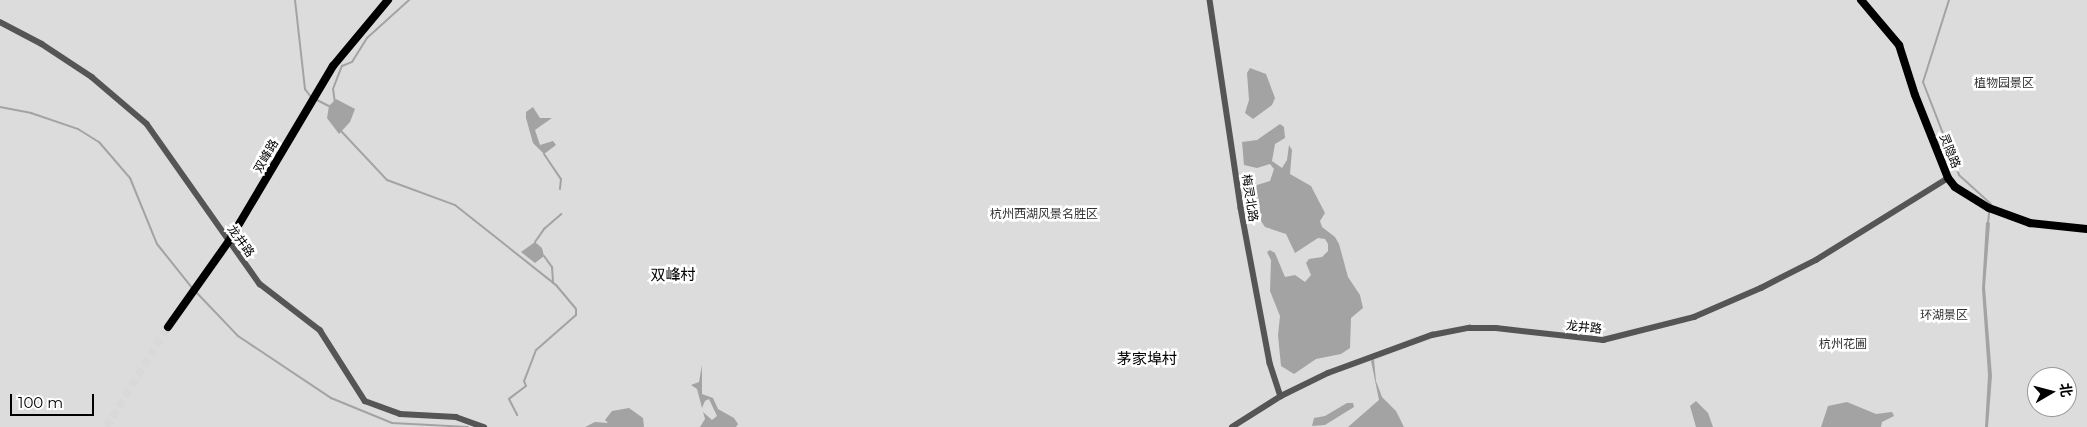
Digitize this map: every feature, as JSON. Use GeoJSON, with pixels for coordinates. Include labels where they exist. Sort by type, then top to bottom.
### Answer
{"type":"FeatureCollection","features":[{"type":"Feature","properties":{"kind":"main road","name":"双峰路"},"geometry":{"type":"LineString","coordinates":[[168,327],[228,240],[334,66],[388,0]]}},
{"type":"Feature","properties":{"kind":"main road","name":"灵隐路"},"geometry":{"type":"LineString","coordinates":[[1860,0],[1899,45],[1948,178],[1955,187],[2002,214],[2030,223],[2087,229]]}},
{"type":"Feature","properties":{"kind":"street","name":"梅灵北路"},"geometry":{"type":"LineString","coordinates":[[1210,0],[1241,208],[1270,363],[1281,396]]}},
{"type":"Feature","properties":{"kind":"street","name":"龙井路"},"geometry":{"type":"LineString","coordinates":[[0,22],[42,44],[124,102],[147,124],[260,284],[320,330],[365,401],[400,414],[456,417],[484,427]]}},
{"type":"Feature","properties":{"kind":"street","name":"龙井路"},"geometry":{"type":"LineString","coordinates":[[1232,427],[1281,396],[1374,354],[1447,331],[1469,328],[1512,328],[1603,340],[1694,317],[1761,288],[1816,260],[1948,178]]}},
{"type":"Feature","properties":{"kind":"green space","name":"杭州西湖风景名胜区"},"geometry":{"type":"Polygon","coordinates":[[[0,0],[2087,0],[2087,427],[0,427],[0,0]]]}},
{"type":"Feature","properties":{"kind":"shaded area"},"geometry":{"type":"Polygon","coordinates":[[[1250,68],[1266,74],[1275,98],[1272,105],[1253,119],[1245,113],[1249,100],[1247,73],[1250,68]]]}},
{"type":"Feature","properties":{"kind":"shaded area"},"geometry":{"type":"Polygon","coordinates":[[[336,99],[355,109],[350,122],[339,134],[327,118],[329,106],[336,99]]]}},
{"type":"Feature","properties":{"kind":"shaded area"},"geometry":{"type":"Polygon","coordinates":[[[533,107],[540,118],[552,118],[535,130],[540,145],[553,141],[556,145],[544,154],[533,143],[526,118],[526,112],[533,107]]]}},
{"type":"Feature","properties":{"kind":"shaded area"},"geometry":{"type":"Polygon","coordinates":[[[1280,124],[1284,127],[1285,138],[1275,144],[1272,161],[1282,168],[1287,160],[1289,145],[1292,150],[1290,174],[1311,186],[1325,213],[1320,221],[1322,227],[1335,237],[1339,244],[1348,277],[1360,295],[1363,308],[1351,318],[1350,348],[1341,354],[1316,359],[1294,374],[1281,366],[1278,335],[1280,316],[1270,291],[1271,260],[1267,252],[1270,250],[1275,253],[1285,277],[1295,275],[1305,282],[1311,275],[1306,263],[1309,259],[1322,257],[1328,251],[1328,244],[1325,239],[1318,238],[1295,253],[1286,234],[1265,227],[1261,221],[1255,191],[1257,185],[1270,181],[1274,169],[1270,164],[1257,168],[1244,165],[1242,142],[1257,140],[1280,124]]]}},
{"type":"Feature","properties":{"kind":"shaded area"},"geometry":{"type":"Polygon","coordinates":[[[1986,222],[1990,223],[1985,287],[1992,376],[1988,427],[1985,427],[1988,375],[1982,289],[1986,222]]]}},
{"type":"Feature","properties":{"kind":"shaded area"},"geometry":{"type":"Polygon","coordinates":[[[535,242],[542,248],[544,256],[535,263],[521,252],[535,242]]]}},
{"type":"Feature","properties":{"kind":"shaded area"},"geometry":{"type":"Polygon","coordinates":[[[1374,359],[1376,381],[1382,397],[1396,411],[1404,427],[1348,427],[1379,400],[1371,361],[1374,359]]]}},
{"type":"Feature","properties":{"kind":"shaded area"},"geometry":{"type":"Polygon","coordinates":[[[702,365],[702,394],[713,398],[718,409],[734,418],[738,424],[736,427],[700,427],[705,419],[703,412],[712,420],[717,416],[709,399],[705,401],[702,408],[697,389],[691,385],[699,382],[702,365]]]}},
{"type":"Feature","properties":{"kind":"shaded area"},"geometry":{"type":"Polygon","coordinates":[[[1696,401],[1708,413],[1713,427],[1696,427],[1690,406],[1696,401]]]}},
{"type":"Feature","properties":{"kind":"shaded area"},"geometry":{"type":"Polygon","coordinates":[[[1847,402],[1876,414],[1892,412],[1894,416],[1882,422],[1881,427],[1821,427],[1828,406],[1847,402]]]}},
{"type":"Feature","properties":{"kind":"shaded area"},"geometry":{"type":"Polygon","coordinates":[[[1347,403],[1353,403],[1354,407],[1325,425],[1312,426],[1314,418],[1325,416],[1347,403]]]}},
{"type":"Feature","properties":{"kind":"shaded area"},"geometry":{"type":"Polygon","coordinates":[[[629,408],[643,418],[644,427],[585,427],[595,422],[608,423],[605,420],[612,411],[629,408]]]}},
{"type":"Feature","properties":{"kind":"waterway"},"geometry":{"type":"LineString","coordinates":[[295,0],[305,89],[311,97]]}},
{"type":"Feature","properties":{"kind":"waterway"},"geometry":{"type":"LineString","coordinates":[[335,103],[333,89],[342,66],[352,62],[367,38],[409,0]]}},
{"type":"Feature","properties":{"kind":"waterway"},"geometry":{"type":"LineString","coordinates":[[1949,0],[1923,82],[1959,175],[1991,204]]}},
{"type":"Feature","properties":{"kind":"waterway"},"geometry":{"type":"LineString","coordinates":[[315,99],[329,106]]}},
{"type":"Feature","properties":{"kind":"waterway"},"geometry":{"type":"LineString","coordinates":[[0,107],[31,113],[78,129],[99,142],[130,178],[157,244],[193,289]]}},
{"type":"Feature","properties":{"kind":"waterway"},"geometry":{"type":"LineString","coordinates":[[341,131],[387,180],[455,205],[556,285],[576,309],[576,315],[536,350],[524,381],[526,386],[509,399],[517,415]]}},
{"type":"Feature","properties":{"kind":"waterway"},"geometry":{"type":"LineString","coordinates":[[544,154],[561,179],[560,189]]}},
{"type":"Feature","properties":{"kind":"waterway"},"geometry":{"type":"LineString","coordinates":[[1988,223],[1989,213]]}},
{"type":"Feature","properties":{"kind":"waterway"},"geometry":{"type":"LineString","coordinates":[[535,242],[544,229],[561,214]]}},
{"type":"Feature","properties":{"kind":"waterway"},"geometry":{"type":"LineString","coordinates":[[544,256],[552,267],[553,283]]}},
{"type":"Feature","properties":{"kind":"waterway"},"geometry":{"type":"LineString","coordinates":[[196,292],[238,336],[331,398],[392,423],[468,427]]}},
{"type":"Feature","properties":{"kind":"tunnel"},"geometry":{"type":"LineString","coordinates":[[106,427],[168,327]]}},
{"type":"Feature","properties":{"kind":"district","name":"双峰村"},"geometry":{"type":"Point","coordinates":[673,275]}},
{"type":"Feature","properties":{"kind":"district","name":"茅家埠村"},"geometry":{"type":"Point","coordinates":[1147,359]}},
{"type":"Feature","properties":{"kind":"park label","name":"植物园景区"},"geometry":{"type":"Point","coordinates":[2004,83]}},
{"type":"Feature","properties":{"kind":"park label","name":"环湖景区"},"geometry":{"type":"Point","coordinates":[1944,315]}},
{"type":"Feature","properties":{"kind":"park label","name":"杭州花圃"},"geometry":{"type":"Point","coordinates":[1843,344]}}]}
